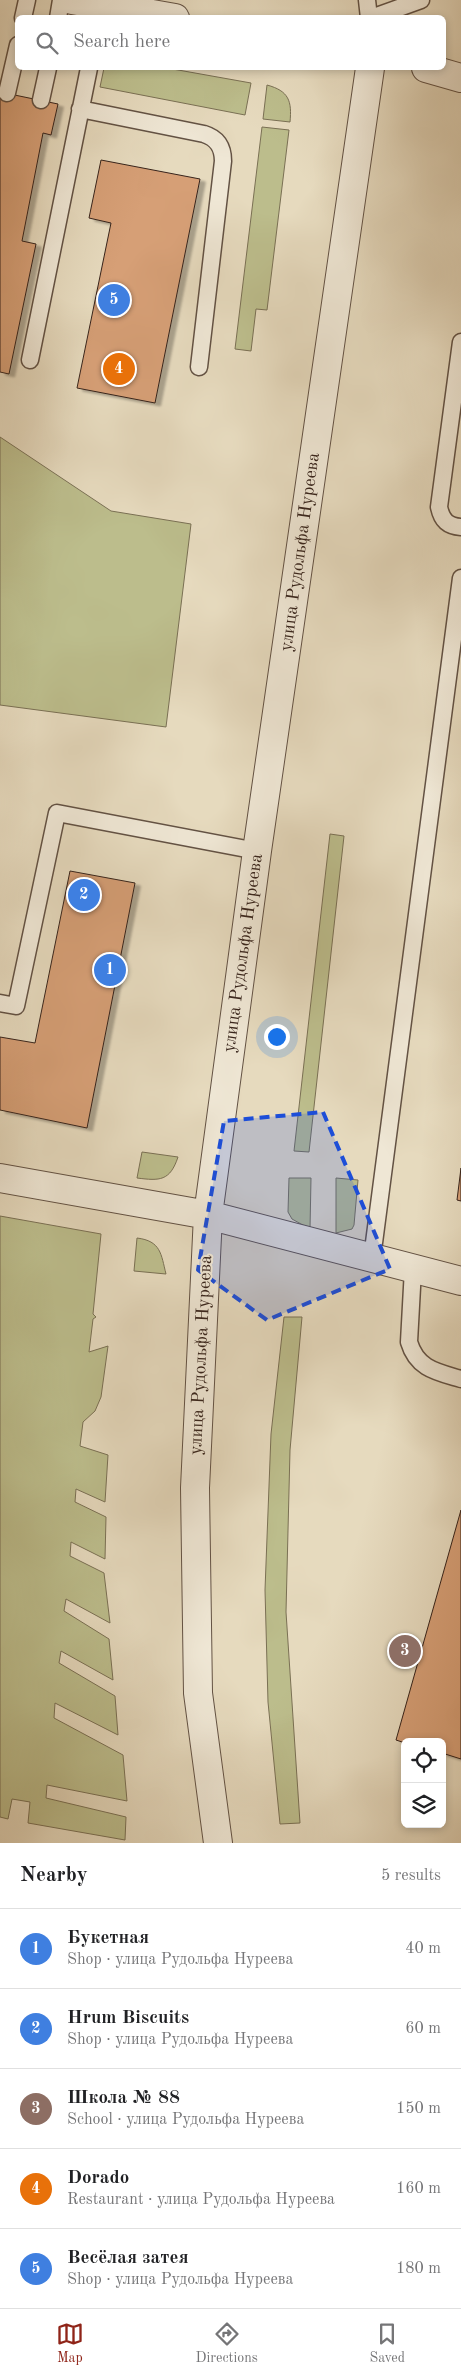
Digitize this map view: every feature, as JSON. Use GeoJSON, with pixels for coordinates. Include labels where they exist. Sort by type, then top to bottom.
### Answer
{"type":"FeatureCollection","features":[{"type":"Feature","properties":{"kind":"street"},"geometry":{"type":"LineString","coordinates":[[72,0],[100,11],[143,15]]}},
{"type":"Feature","properties":{"kind":"street","name":"улица Рудольфа Нуреева"},"geometry":{"type":"LineString","coordinates":[[218,1843],[198,1683],[195,1488],[208,1215],[257,850],[370,70]]}},
{"type":"Feature","properties":{"kind":"street"},"geometry":{"type":"LineString","coordinates":[[433,70],[461,78]]}},
{"type":"Feature","properties":{"kind":"street"},"geometry":{"type":"LineString","coordinates":[[0,1178],[208,1215],[461,1281]]}},
{"type":"Feature","properties":{"kind":"lane"},"geometry":{"type":"LineString","coordinates":[[24,15],[27,0]]}},
{"type":"Feature","properties":{"kind":"lane"},"geometry":{"type":"LineString","coordinates":[[58,15],[61,0]]}},
{"type":"Feature","properties":{"kind":"lane"},"geometry":{"type":"LineString","coordinates":[[367,0],[370,15]]}},
{"type":"Feature","properties":{"kind":"lane"},"geometry":{"type":"LineString","coordinates":[[378,15],[421,0]]}},
{"type":"Feature","properties":{"kind":"lane"},"geometry":{"type":"LineString","coordinates":[[7,93],[15,58]]}},
{"type":"Feature","properties":{"kind":"lane"},"geometry":{"type":"LineString","coordinates":[[41,100],[48,70]]}},
{"type":"Feature","properties":{"kind":"lane"},"geometry":{"type":"LineString","coordinates":[[30,360],[89,70]]}},
{"type":"Feature","properties":{"kind":"lane"},"geometry":{"type":"LineString","coordinates":[[80,110],[204,134],[215,139],[221,147],[223,161],[199,367]]}},
{"type":"Feature","properties":{"kind":"lane"},"geometry":{"type":"LineString","coordinates":[[461,342],[439,507],[445,522],[450,526],[461,527]]}},
{"type":"Feature","properties":{"kind":"lane"},"geometry":{"type":"LineString","coordinates":[[372,1258],[461,578]]}},
{"type":"Feature","properties":{"kind":"lane"},"geometry":{"type":"LineString","coordinates":[[0,1003],[16,1006],[57,813],[257,850]]}},
{"type":"Feature","properties":{"kind":"lane"},"geometry":{"type":"LineString","coordinates":[[413,1269],[409,1342],[412,1351],[420,1363],[429,1370],[461,1378]]}},
{"type":"Feature","properties":{"kind":"highlighted area"},"geometry":{"type":"Polygon","coordinates":[[[323,1112],[390,1269],[267,1320],[198,1270],[224,1121],[323,1112]]]}},
{"type":"Feature","properties":{"kind":"green space"},"geometry":{"type":"Polygon","coordinates":[[[104,70],[178,70],[251,83],[245,115],[100,87],[104,70]]]}},
{"type":"Feature","properties":{"kind":"green space"},"geometry":{"type":"Polygon","coordinates":[[[267,85],[280,90],[288,98],[290,122],[263,119],[267,85]]]}},
{"type":"Feature","properties":{"kind":"green space"},"geometry":{"type":"Polygon","coordinates":[[[262,127],[289,130],[267,310],[256,309],[251,351],[235,349],[262,127]]]}},
{"type":"Feature","properties":{"kind":"green space"},"geometry":{"type":"Polygon","coordinates":[[[0,437],[111,511],[191,524],[166,727],[0,705],[0,437]]]}},
{"type":"Feature","properties":{"kind":"green space"},"geometry":{"type":"Polygon","coordinates":[[[330,834],[344,836],[309,1152],[294,1151],[330,834]]]}},
{"type":"Feature","properties":{"kind":"green space"},"geometry":{"type":"Polygon","coordinates":[[[142,1152],[178,1157],[171,1171],[163,1178],[137,1178],[142,1152]]]}},
{"type":"Feature","properties":{"kind":"green space"},"geometry":{"type":"Polygon","coordinates":[[[289,1178],[311,1178],[310,1229],[292,1219],[288,1212],[289,1178]]]}},
{"type":"Feature","properties":{"kind":"green space"},"geometry":{"type":"Polygon","coordinates":[[[336,1178],[358,1180],[354,1225],[352,1229],[336,1233],[336,1178]]]}},
{"type":"Feature","properties":{"kind":"green space"},"geometry":{"type":"Polygon","coordinates":[[[0,1216],[101,1234],[93,1314],[96,1317],[93,1319],[89,1352],[108,1346],[101,1397],[95,1411],[83,1422],[80,1446],[108,1455],[105,1502],[76,1489],[75,1502],[106,1517],[105,1559],[71,1542],[70,1556],[104,1573],[110,1623],[66,1599],[64,1611],[109,1639],[113,1680],[61,1651],[59,1663],[115,1696],[118,1735],[55,1703],[54,1718],[123,1755],[127,1801],[47,1785],[46,1798],[126,1817],[125,1840],[28,1823],[30,1802],[12,1799],[8,1819],[0,1817],[0,1216]]]}},
{"type":"Feature","properties":{"kind":"green space"},"geometry":{"type":"Polygon","coordinates":[[[137,1238],[155,1245],[161,1255],[166,1274],[134,1271],[137,1238]]]}},
{"type":"Feature","properties":{"kind":"green space"},"geometry":{"type":"Polygon","coordinates":[[[284,1317],[302,1317],[290,1450],[286,1612],[300,1823],[280,1824],[268,1702],[265,1590],[271,1434],[284,1317]]]}},
{"type":"Feature","properties":{"kind":"building"},"geometry":{"type":"Polygon","coordinates":[[[0,92],[58,104],[51,135],[43,133],[22,241],[36,244],[9,374],[0,372],[0,92]]]}},
{"type":"Feature","properties":{"kind":"building"},"geometry":{"type":"Polygon","coordinates":[[[101,160],[200,179],[155,403],[77,388],[111,223],[89,218],[101,160]]]}},
{"type":"Feature","properties":{"kind":"building"},"geometry":{"type":"Polygon","coordinates":[[[70,871],[135,883],[87,1128],[0,1110],[0,1037],[35,1043],[70,871]]]}},
{"type":"Feature","properties":{"kind":"building"},"geometry":{"type":"Polygon","coordinates":[[[461,1168],[461,1201],[457,1200],[461,1168]]]}},
{"type":"Feature","properties":{"kind":"building"},"geometry":{"type":"Polygon","coordinates":[[[461,1510],[461,1759],[446,1754],[446,1738],[401,1738],[401,1742],[396,1740],[461,1510]]]}},
{"type":"Feature","properties":{"kind":"place","name":"Весёлая затея"},"geometry":{"type":"Point","coordinates":[114,300]}},
{"type":"Feature","properties":{"kind":"place","name":"Dorado"},"geometry":{"type":"Point","coordinates":[119,369]}},
{"type":"Feature","properties":{"kind":"place","name":"Hrum Biscuits"},"geometry":{"type":"Point","coordinates":[84,895]}},
{"type":"Feature","properties":{"kind":"place","name":"Букетная"},"geometry":{"type":"Point","coordinates":[110,970]}},
{"type":"Feature","properties":{"kind":"place","name":"Школа № 88"},"geometry":{"type":"Point","coordinates":[405,1651]}}]}
